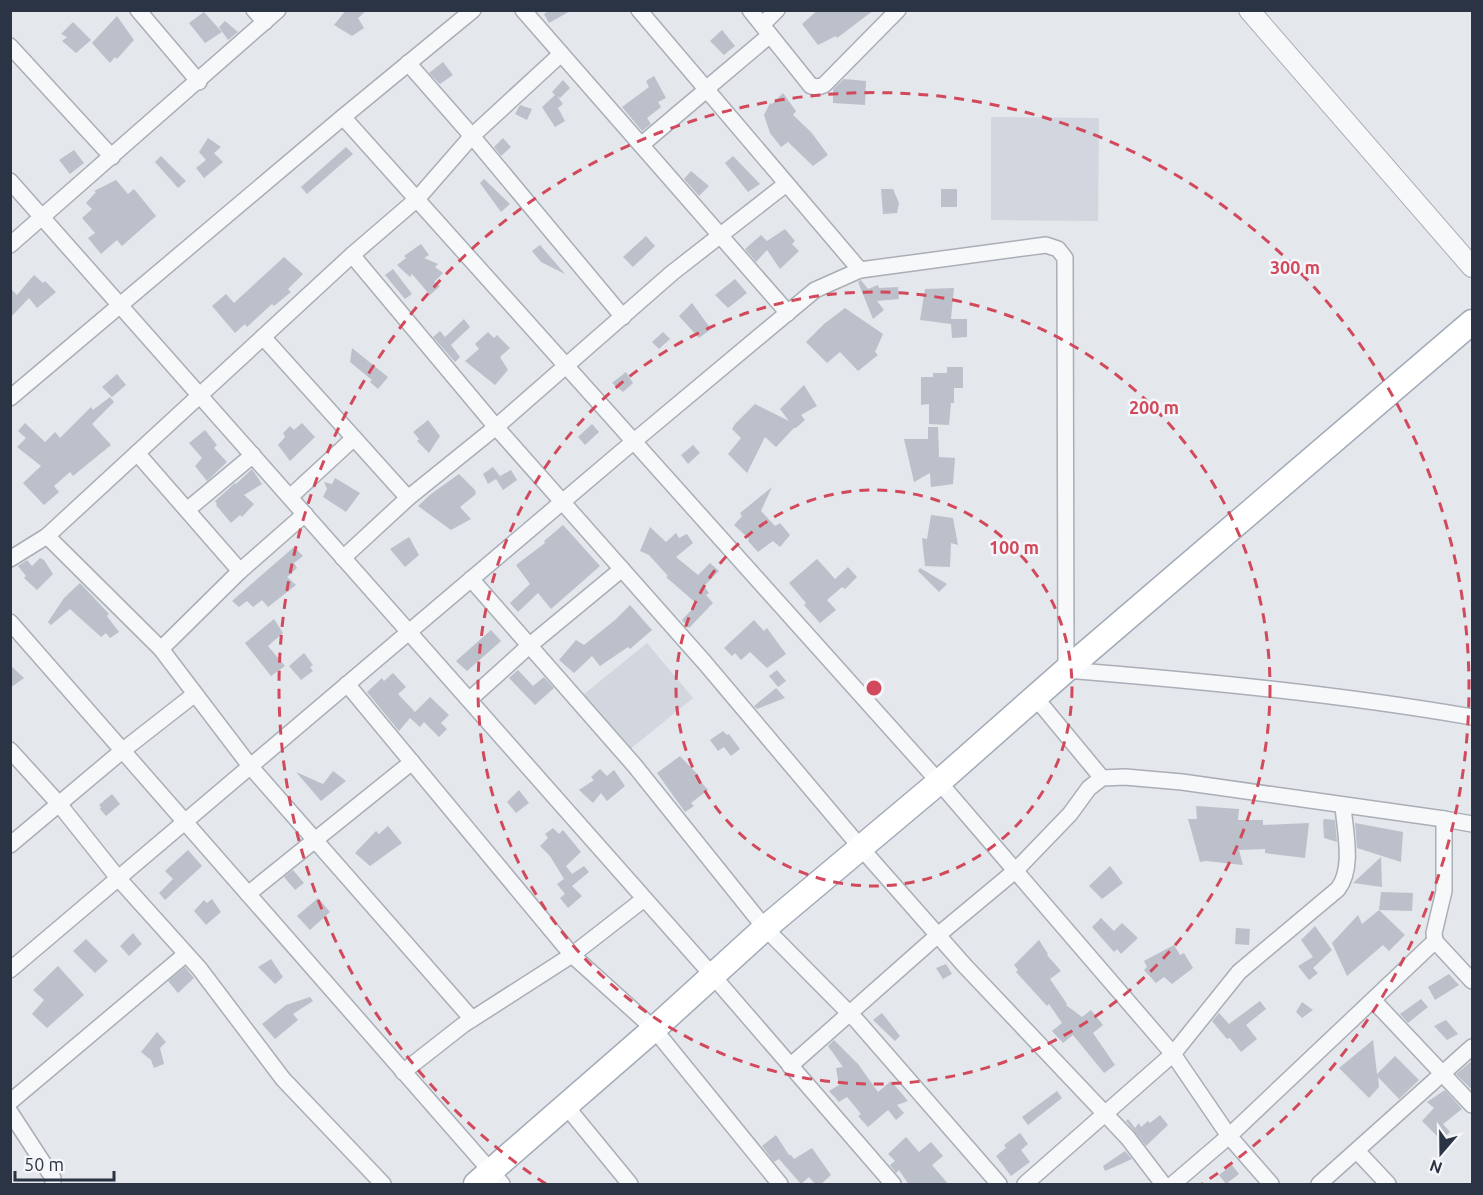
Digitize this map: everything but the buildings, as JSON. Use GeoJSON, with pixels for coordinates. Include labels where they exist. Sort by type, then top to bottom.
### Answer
{"type":"FeatureCollection","features":[{"type":"Feature","properties":{"kind":"main road"},"geometry":{"type":"LineString","coordinates":[[490,1180],[566,1106],[765,928],[939,782],[1066,669],[1473,322]]}},
{"type":"Feature","properties":{"kind":"street"},"geometry":{"type":"LineString","coordinates":[[138,10],[199,82]]}},
{"type":"Feature","properties":{"kind":"street"},"geometry":{"type":"LineString","coordinates":[[254,10],[265,22]]}},
{"type":"Feature","properties":{"kind":"street"},"geometry":{"type":"LineString","coordinates":[[10,245],[199,82],[278,10]]}},
{"type":"Feature","properties":{"kind":"street"},"geometry":{"type":"LineString","coordinates":[[10,398],[473,10]]}},
{"type":"Feature","properties":{"kind":"street"},"geometry":{"type":"LineString","coordinates":[[523,10],[788,313]]}},
{"type":"Feature","properties":{"kind":"street"},"geometry":{"type":"LineString","coordinates":[[639,10],[860,270]]}},
{"type":"Feature","properties":{"kind":"street"},"geometry":{"type":"LineString","coordinates":[[750,10],[811,86],[818,87],[824,85],[898,10]]}},
{"type":"Feature","properties":{"kind":"street"},"geometry":{"type":"LineString","coordinates":[[706,89],[766,30],[777,10]]}},
{"type":"Feature","properties":{"kind":"street"},"geometry":{"type":"LineString","coordinates":[[1249,10],[1473,267]]}},
{"type":"Feature","properties":{"kind":"street"},"geometry":{"type":"LineString","coordinates":[[10,46],[112,157]]}},
{"type":"Feature","properties":{"kind":"street"},"geometry":{"type":"LineString","coordinates":[[10,559],[47,536],[352,255],[417,199],[472,136],[561,54]]}},
{"type":"Feature","properties":{"kind":"street"},"geometry":{"type":"LineString","coordinates":[[408,63],[623,317]]}},
{"type":"Feature","properties":{"kind":"street"},"geometry":{"type":"LineString","coordinates":[[641,145],[705,91],[674,117]]}},
{"type":"Feature","properties":{"kind":"street"},"geometry":{"type":"LineString","coordinates":[[343,117],[939,782],[1173,1054],[1229,1136],[1271,1185]]}},
{"type":"Feature","properties":{"kind":"street"},"geometry":{"type":"LineString","coordinates":[[10,181],[713,976],[893,1185]]}},
{"type":"Feature","properties":{"kind":"street"},"geometry":{"type":"LineString","coordinates":[[343,558],[408,498],[496,427],[672,273],[786,184]]}},
{"type":"Feature","properties":{"kind":"street"},"geometry":{"type":"LineString","coordinates":[[10,970],[815,290],[860,270],[1046,245],[1058,249],[1065,258],[1066,669],[1196,680],[1473,717]]}},
{"type":"Feature","properties":{"kind":"street"},"geometry":{"type":"LineString","coordinates":[[352,255],[496,427],[712,672],[861,848],[938,935],[1128,1138],[1163,1185]]}},
{"type":"Feature","properties":{"kind":"street"},"geometry":{"type":"LineString","coordinates":[[263,337],[408,498]]}},
{"type":"Feature","properties":{"kind":"street"},"geometry":{"type":"LineString","coordinates":[[290,498],[354,438]]}},
{"type":"Feature","properties":{"kind":"street"},"geometry":{"type":"LineString","coordinates":[[137,453],[240,571]]}},
{"type":"Feature","properties":{"kind":"street"},"geometry":{"type":"LineString","coordinates":[[187,510],[253,455]]}},
{"type":"Feature","properties":{"kind":"street"},"geometry":{"type":"LineString","coordinates":[[160,649],[240,571],[305,514]]}},
{"type":"Feature","properties":{"kind":"street"},"geometry":{"type":"LineString","coordinates":[[47,536],[160,649],[250,766],[472,1019]]}},
{"type":"Feature","properties":{"kind":"street"},"geometry":{"type":"LineString","coordinates":[[469,700],[530,645],[622,569]]}},
{"type":"Feature","properties":{"kind":"street"},"geometry":{"type":"LineString","coordinates":[[471,579],[635,766],[765,928],[850,1013],[999,1185]]}},
{"type":"Feature","properties":{"kind":"street"},"geometry":{"type":"LineString","coordinates":[[10,622],[403,1072],[490,1180]]}},
{"type":"Feature","properties":{"kind":"street"},"geometry":{"type":"LineString","coordinates":[[347,684],[572,955],[654,1029],[780,1185]]}},
{"type":"Feature","properties":{"kind":"street"},"geometry":{"type":"LineString","coordinates":[[10,845],[122,751],[195,694]]}},
{"type":"Feature","properties":{"kind":"street"},"geometry":{"type":"LineString","coordinates":[[1035,697],[1102,778]]}},
{"type":"Feature","properties":{"kind":"street"},"geometry":{"type":"LineString","coordinates":[[10,750],[59,804],[118,878],[186,954],[283,1078],[383,1185]]}},
{"type":"Feature","properties":{"kind":"street"},"geometry":{"type":"LineString","coordinates":[[248,894],[412,762]]}},
{"type":"Feature","properties":{"kind":"street"},"geometry":{"type":"LineString","coordinates":[[790,1066],[938,935],[1015,871],[1070,814],[1089,788],[1102,778],[1182,782],[1473,824]]}},
{"type":"Feature","properties":{"kind":"street"},"geometry":{"type":"LineString","coordinates":[[1025,1185],[1173,1054],[1239,972],[1338,889],[1344,880],[1347,866],[1343,806]]}},
{"type":"Feature","properties":{"kind":"street"},"geometry":{"type":"LineString","coordinates":[[1444,819],[1445,883],[1434,933],[1435,941],[1473,981]]}},
{"type":"Feature","properties":{"kind":"street"},"geometry":{"type":"LineString","coordinates":[[403,1072],[472,1019],[572,955],[644,899]]}},
{"type":"Feature","properties":{"kind":"street"},"geometry":{"type":"LineString","coordinates":[[1173,1185],[1229,1136],[1435,941]]}},
{"type":"Feature","properties":{"kind":"street"},"geometry":{"type":"LineString","coordinates":[[10,1102],[186,954]]}},
{"type":"Feature","properties":{"kind":"street"},"geometry":{"type":"LineString","coordinates":[[1373,1000],[1473,1105]]}},
{"type":"Feature","properties":{"kind":"street"},"geometry":{"type":"LineString","coordinates":[[1320,1185],[1473,1047]]}},
{"type":"Feature","properties":{"kind":"street"},"geometry":{"type":"LineString","coordinates":[[566,1106],[630,1185]]}},
{"type":"Feature","properties":{"kind":"street"},"geometry":{"type":"LineString","coordinates":[[10,1112],[54,1178],[53,1185]]}},
{"type":"Feature","properties":{"kind":"street"},"geometry":{"type":"LineString","coordinates":[[1358,1151],[1388,1185]]}},
{"type":"Feature","properties":{"kind":"shaded area"},"geometry":{"type":"Polygon","coordinates":[[[991,117],[1099,118],[1098,221],[991,220],[991,117]]]}},
{"type":"Feature","properties":{"kind":"shaded area"},"geometry":{"type":"Polygon","coordinates":[[[647,643],[693,698],[629,750],[583,695],[647,643]]]}}]}
